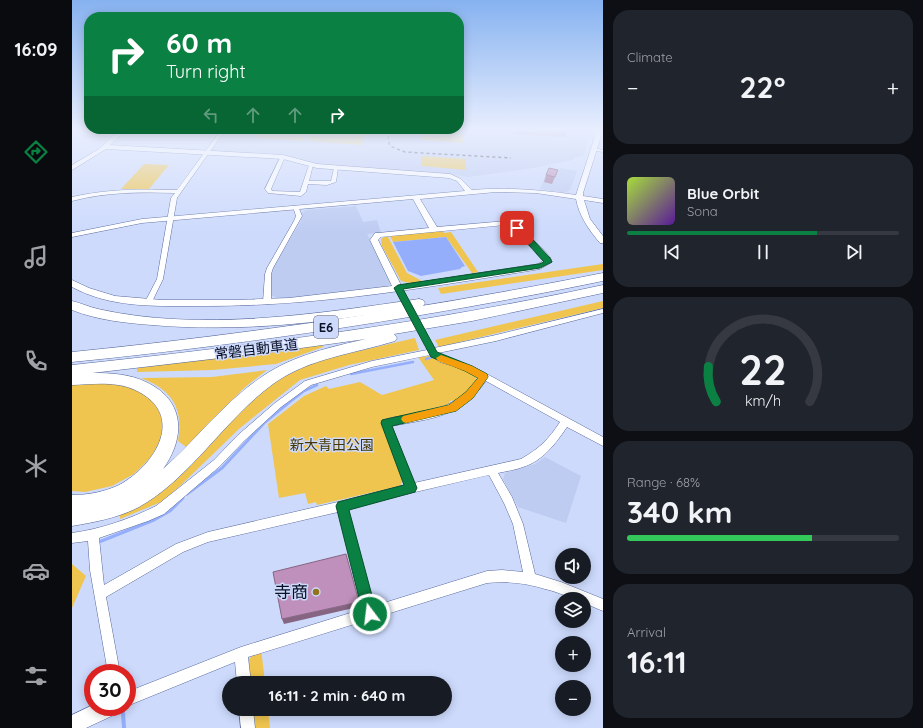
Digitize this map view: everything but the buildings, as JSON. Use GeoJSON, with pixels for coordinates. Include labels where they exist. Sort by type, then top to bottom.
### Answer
{"type":"FeatureCollection","features":[{"type":"Feature","properties":{"kind":"highway","name":"常磐自動車道"},"geometry":{"type":"LineString","coordinates":[[72,357],[176,346],[339,325],[500,298],[603,278]]}},
{"type":"Feature","properties":{"kind":"highway"},"geometry":{"type":"LineString","coordinates":[[72,305],[108,316],[136,320],[191,323],[242,323],[326,316],[493,292],[578,283]]}},
{"type":"Feature","properties":{"kind":"highway","name":"常磐自動車道"},"geometry":{"type":"LineString","coordinates":[[72,370],[244,351],[425,324],[603,289]]}},
{"type":"Feature","properties":{"kind":"highway"},"geometry":{"type":"LineString","coordinates":[[72,517],[103,513],[118,508],[151,489],[177,469],[227,416],[256,388],[291,367],[332,351],[531,304]]}},
{"type":"Feature","properties":{"kind":"highway"},"geometry":{"type":"LineString","coordinates":[[72,379],[108,379],[142,386],[157,395],[162,400],[167,407],[172,423],[171,432],[164,452],[150,472],[140,481],[107,499],[82,504],[72,504]]}},
{"type":"Feature","properties":{"kind":"street"},"geometry":{"type":"LineString","coordinates":[[149,302],[160,280],[173,201],[177,192],[198,164]]}},
{"type":"Feature","properties":{"kind":"street"},"geometry":{"type":"LineString","coordinates":[[280,164],[269,191],[301,194],[303,192],[311,165]]}},
{"type":"Feature","properties":{"kind":"street"},"geometry":{"type":"LineString","coordinates":[[308,164],[336,168],[450,176],[459,180],[470,192]]}},
{"type":"Feature","properties":{"kind":"street"},"geometry":{"type":"LineString","coordinates":[[589,164],[580,188],[579,198],[588,222],[603,241]]}},
{"type":"Feature","properties":{"kind":"street"},"geometry":{"type":"LineString","coordinates":[[306,182],[330,183],[332,182],[336,168]]}},
{"type":"Feature","properties":{"kind":"street"},"geometry":{"type":"LineString","coordinates":[[72,199],[103,192],[122,190],[177,192]]}},
{"type":"Feature","properties":{"kind":"street"},"geometry":{"type":"LineString","coordinates":[[72,235],[121,224],[170,218],[470,192],[516,190],[536,191],[603,201]]}},
{"type":"Feature","properties":{"kind":"street"},"geometry":{"type":"LineString","coordinates":[[415,197],[434,230]]}},
{"type":"Feature","properties":{"kind":"street"},"geometry":{"type":"LineString","coordinates":[[267,302],[268,274],[272,262],[298,221],[299,216],[296,207]]}},
{"type":"Feature","properties":{"kind":"street"},"geometry":{"type":"LineString","coordinates":[[72,283],[100,295],[126,300],[149,302],[267,302],[398,288],[540,266],[548,262],[515,225],[506,223],[385,234],[376,237],[374,240],[398,288],[430,348],[440,358],[468,368],[603,442]]}},
{"type":"Feature","properties":{"kind":"street"},"geometry":{"type":"LineString","coordinates":[[72,538],[93,535],[148,516],[160,510],[217,463],[250,429],[278,405],[308,383],[430,348],[504,336],[603,311]]}},
{"type":"Feature","properties":{"kind":"street"},"geometry":{"type":"LineString","coordinates":[[411,488],[386,423],[452,408],[470,395],[484,377]]}},
{"type":"Feature","properties":{"kind":"street"},"geometry":{"type":"LineString","coordinates":[[100,594],[180,548],[208,537],[342,506],[411,488],[523,463],[540,453],[553,440],[566,422]]}},
{"type":"Feature","properties":{"kind":"street"},"geometry":{"type":"LineString","coordinates":[[492,471],[508,500],[518,524],[530,579]]}},
{"type":"Feature","properties":{"kind":"street"},"geometry":{"type":"LineString","coordinates":[[342,506],[370,614]]}},
{"type":"Feature","properties":{"kind":"street"},"geometry":{"type":"LineString","coordinates":[[93,535],[96,571],[108,630],[113,664]]}},
{"type":"Feature","properties":{"kind":"street"},"geometry":{"type":"LineString","coordinates":[[136,695],[241,653],[487,577],[499,575],[530,579],[545,583],[603,605]]}},
{"type":"Feature","properties":{"kind":"street"},"geometry":{"type":"LineString","coordinates":[[241,653],[243,676]]}},
{"type":"Feature","properties":{"kind":"street"},"geometry":{"type":"LineString","coordinates":[[72,725],[90,716]]}},
{"type":"Feature","properties":{"kind":"street"},"geometry":{"type":"LineString","coordinates":[[247,716],[248,728]]}},
{"type":"Feature","properties":{"kind":"shaded area"},"geometry":{"type":"Polygon","coordinates":[[[322,164],[553,164],[468,177],[448,174],[322,164]]]}},
{"type":"Feature","properties":{"kind":"shaded area"},"geometry":{"type":"Polygon","coordinates":[[[560,168],[577,171],[570,190],[564,193],[540,189],[546,175],[556,177],[560,168]]]}},
{"type":"Feature","properties":{"kind":"shaded area"},"geometry":{"type":"Polygon","coordinates":[[[356,206],[363,222],[377,220],[381,233],[367,234],[393,281],[387,287],[278,299],[270,294],[270,281],[274,266],[298,226],[301,220],[301,213],[306,210],[356,206]]]}},
{"type":"Feature","properties":{"kind":"shaded area"},"geometry":{"type":"Polygon","coordinates":[[[545,457],[581,476],[566,523],[518,507],[503,479],[505,473],[535,464],[545,457]]]}},
{"type":"Feature","properties":{"kind":"green space"},"geometry":{"type":"Polygon","coordinates":[[[144,164],[169,165],[149,189],[121,189],[144,164]]]}},
{"type":"Feature","properties":{"kind":"green space"},"geometry":{"type":"Polygon","coordinates":[[[422,164],[466,164],[466,170],[422,166],[422,164]]]}},
{"type":"Feature","properties":{"kind":"green space"},"geometry":{"type":"Polygon","coordinates":[[[442,230],[444,233],[451,232],[478,272],[472,273],[446,237],[393,242],[390,236],[442,230]]]}},
{"type":"Feature","properties":{"kind":"green space"},"geometry":{"type":"Polygon","coordinates":[[[388,237],[407,273],[422,281],[410,283],[401,281],[382,246],[381,239],[388,237]]]}},
{"type":"Feature","properties":{"kind":"green space"},"geometry":{"type":"Polygon","coordinates":[[[603,264],[603,270],[441,294],[438,288],[603,264]]]}},
{"type":"Feature","properties":{"kind":"green space"},"geometry":{"type":"Polygon","coordinates":[[[603,301],[603,308],[439,347],[435,340],[603,301]]]}},
{"type":"Feature","properties":{"kind":"green space"},"geometry":{"type":"Polygon","coordinates":[[[415,338],[419,350],[349,365],[300,380],[240,428],[180,486],[161,502],[120,519],[120,514],[146,500],[177,479],[197,459],[232,419],[270,385],[307,363],[415,338]]]}},
{"type":"Feature","properties":{"kind":"green space"},"geometry":{"type":"Polygon","coordinates":[[[322,344],[323,347],[276,364],[213,370],[137,372],[137,368],[322,344]]]}},
{"type":"Feature","properties":{"kind":"green space","name":"新大青田公園"},"geometry":{"type":"Polygon","coordinates":[[[429,356],[475,375],[477,380],[469,391],[454,402],[452,400],[449,402],[450,404],[381,421],[403,480],[400,486],[317,505],[316,502],[308,504],[305,493],[279,498],[268,424],[304,396],[326,386],[329,389],[360,382],[382,395],[434,380],[418,357],[429,356]]]}},
{"type":"Feature","properties":{"kind":"green space"},"geometry":{"type":"Polygon","coordinates":[[[267,370],[244,388],[186,447],[178,441],[179,419],[173,402],[161,388],[141,378],[212,377],[267,370]]]}},
{"type":"Feature","properties":{"kind":"green space"},"geometry":{"type":"Polygon","coordinates":[[[72,384],[112,384],[136,388],[156,400],[166,417],[163,436],[151,457],[134,474],[112,486],[85,492],[72,491],[72,384]]]}},
{"type":"Feature","properties":{"kind":"green space"},"geometry":{"type":"Polygon","coordinates":[[[72,564],[86,576],[72,608],[72,564]]]}},
{"type":"Feature","properties":{"kind":"green space"},"geometry":{"type":"Polygon","coordinates":[[[261,648],[264,676],[249,676],[249,659],[261,648]]]}},
{"type":"Feature","properties":{"kind":"green space"},"geometry":{"type":"Polygon","coordinates":[[[253,716],[269,716],[270,728],[254,728],[253,716]]]}},
{"type":"Feature","properties":{"kind":"water"},"geometry":{"type":"Polygon","coordinates":[[[446,237],[465,266],[460,269],[421,276],[408,271],[393,242],[446,237]]]}},
{"type":"Feature","properties":{"kind":"waterway"},"geometry":{"type":"LineString","coordinates":[[426,359],[432,357]]}},
{"type":"Feature","properties":{"kind":"waterway"},"geometry":{"type":"LineString","coordinates":[[351,374],[413,362]]}},
{"type":"Feature","properties":{"kind":"waterway"},"geometry":{"type":"LineString","coordinates":[[286,405],[304,391],[317,385]]}},
{"type":"Feature","properties":{"kind":"waterway"},"geometry":{"type":"LineString","coordinates":[[187,494],[222,468],[265,422],[287,404]]}},
{"type":"Feature","properties":{"kind":"waterway"},"geometry":{"type":"LineString","coordinates":[[99,542],[154,520],[170,511],[183,498]]}},
{"type":"Feature","properties":{"kind":"waterway"},"geometry":{"type":"LineString","coordinates":[[123,716],[124,728]]}},
{"type":"Feature","properties":{"kind":"slow traffic"},"geometry":{"type":"LineString","coordinates":[[406,419],[437,413],[460,404],[477,388],[484,377],[468,368],[441,358]]}},
{"type":"Feature","properties":{"kind":"place","name":"寺商"},"geometry":{"type":"Point","coordinates":[316,592]}},
{"type":"Feature","properties":{"kind":"route"},"geometry":{"type":"LineString","coordinates":[[370,614],[342,506],[411,488],[386,423],[437,413],[452,408],[460,404],[470,395],[477,388],[484,377],[468,368],[446,361],[434,355],[398,288],[545,265],[548,262],[547,259],[517,228]]}}]}
